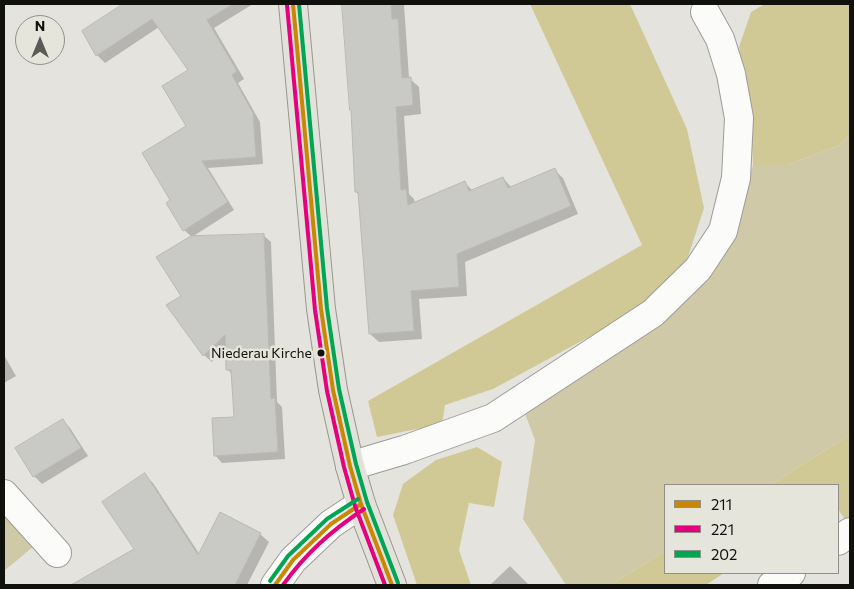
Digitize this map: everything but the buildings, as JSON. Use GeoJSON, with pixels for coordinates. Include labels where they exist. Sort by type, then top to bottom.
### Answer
{"type":"FeatureCollection","features":[{"type":"Feature","properties":{"kind":"main road"},"geometry":{"type":"LineString","coordinates":[[293,4],[322,318],[333,390],[350,466],[361,504],[392,585]]}},
{"type":"Feature","properties":{"kind":"street"},"geometry":{"type":"LineString","coordinates":[[350,466],[404,450],[493,418],[653,313],[698,269],[723,232],[736,178],[739,118],[731,74],[720,38],[705,12]]}},
{"type":"Feature","properties":{"kind":"street"},"geometry":{"type":"LineString","coordinates":[[4,494],[57,553]]}},
{"type":"Feature","properties":{"kind":"street"},"geometry":{"type":"LineString","coordinates":[[275,585],[292,560],[331,524],[361,504]]}},
{"type":"Feature","properties":{"kind":"street"},"geometry":{"type":"LineString","coordinates":[[839,540],[850,532]]}},
{"type":"Feature","properties":{"kind":"street"},"geometry":{"type":"LineString","coordinates":[[772,585],[789,574]]}},
{"type":"Feature","properties":{"kind":"shaded area"},"geometry":{"type":"Polygon","coordinates":[[[530,4],[630,4],[687,129],[704,208],[686,263],[646,306],[493,389],[445,405],[442,424],[377,437],[368,401],[642,245],[530,4]]]}},
{"type":"Feature","properties":{"kind":"shaded area"},"geometry":{"type":"Polygon","coordinates":[[[765,4],[850,4],[850,134],[840,145],[787,165],[753,165],[751,120],[739,47],[751,12],[765,4]]]}},
{"type":"Feature","properties":{"kind":"shaded area"},"geometry":{"type":"Polygon","coordinates":[[[850,134],[850,435],[772,484],[664,484],[664,552],[611,585],[566,585],[523,519],[535,440],[524,411],[639,338],[692,296],[731,240],[753,165],[787,165],[840,145],[850,134]]]}},
{"type":"Feature","properties":{"kind":"shaded area"},"geometry":{"type":"Polygon","coordinates":[[[850,435],[850,518],[846,521],[839,510],[839,484],[772,484],[850,435]]]}},
{"type":"Feature","properties":{"kind":"shaded area"},"geometry":{"type":"Polygon","coordinates":[[[477,447],[502,462],[494,507],[469,503],[459,550],[471,585],[417,585],[393,515],[403,484],[436,460],[477,447]]]}},
{"type":"Feature","properties":{"kind":"shaded area"},"geometry":{"type":"Polygon","coordinates":[[[4,515],[33,547],[4,571],[4,515]]]}},
{"type":"Feature","properties":{"kind":"shaded area"},"geometry":{"type":"Polygon","coordinates":[[[664,552],[664,574],[722,574],[706,585],[611,585],[664,552]]]}},
{"type":"Feature","properties":{"kind":"transit line","name":"211"},"geometry":{"type":"LineString","coordinates":[[293,4],[321,309],[333,390],[350,466],[361,504],[392,585]]}},
{"type":"Feature","properties":{"kind":"transit line","name":"202"},"geometry":{"type":"LineString","coordinates":[[299,4],[327,308],[339,389],[356,464],[367,502],[398,583]]}},
{"type":"Feature","properties":{"kind":"transit line","name":"221"},"geometry":{"type":"LineString","coordinates":[[287,5],[315,310],[327,391],[355,506],[385,585]]}},
{"type":"Feature","properties":{"kind":"transit line","name":"202"},"geometry":{"type":"LineString","coordinates":[[270,581],[288,556],[327,519],[358,499]]}},
{"type":"Feature","properties":{"kind":"transit line","name":"211"},"geometry":{"type":"LineString","coordinates":[[275,585],[293,560],[331,524],[361,504]]}},
{"type":"Feature","properties":{"kind":"transit line","name":"221"},"geometry":{"type":"LineString","coordinates":[[283,585],[320,543],[364,509]]}},
{"type":"Feature","properties":{"kind":"place","name":"Niederau Kirche"},"geometry":{"type":"Point","coordinates":[321,353]}}]}
